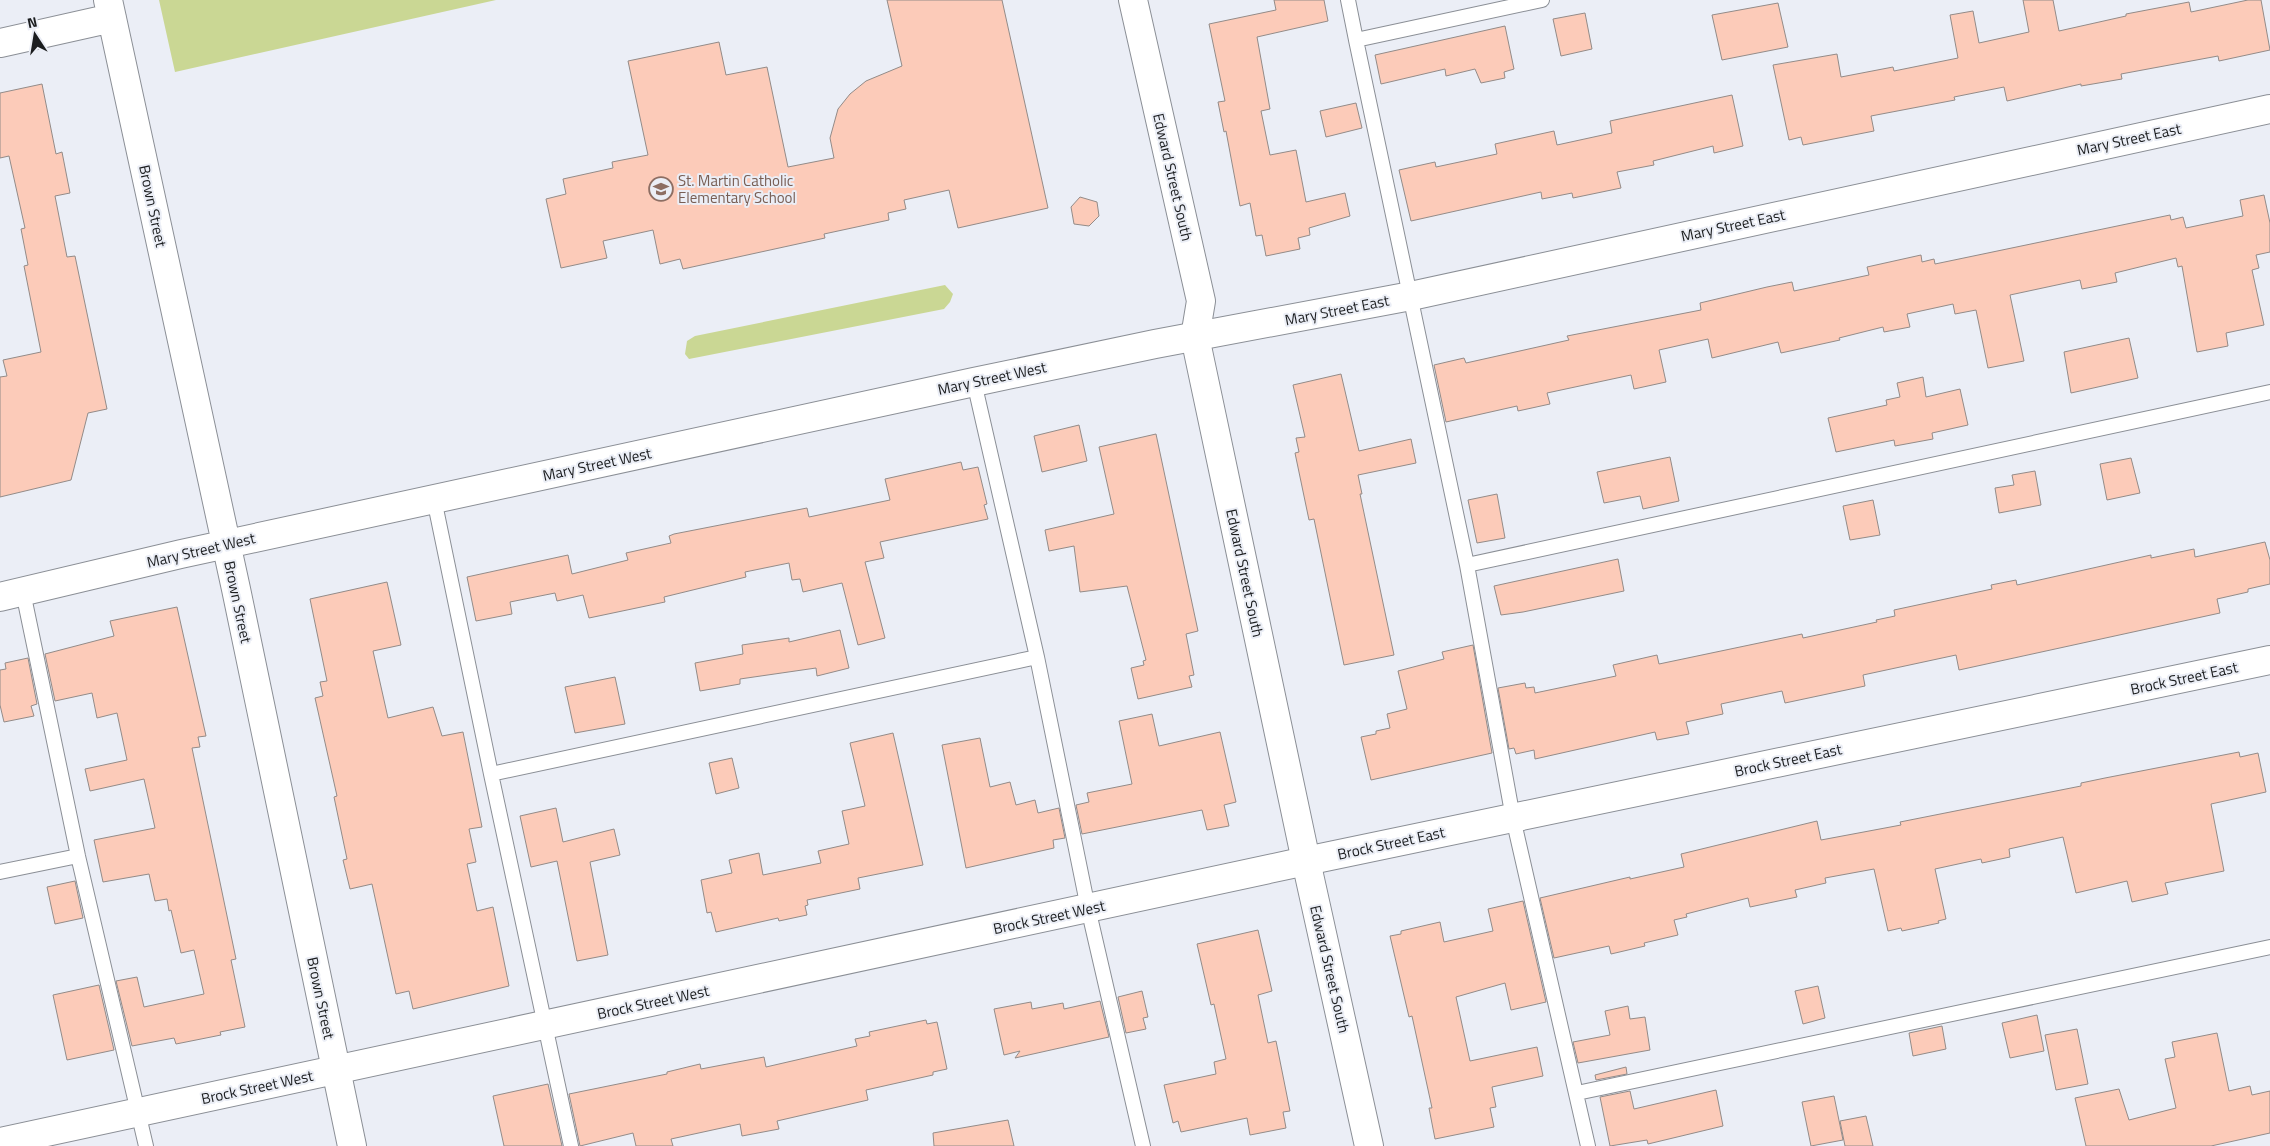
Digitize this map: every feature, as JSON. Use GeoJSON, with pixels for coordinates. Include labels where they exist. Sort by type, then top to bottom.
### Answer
{"type":"FeatureCollection","features":[{"type":"Feature","properties":{"kind":"street","name":"Edward Street South"},"geometry":{"type":"LineString","coordinates":[[1133,0],[1201,300],[1195,337],[1306,861],[1369,1146]]}},
{"type":"Feature","properties":{"kind":"street"},"geometry":{"type":"LineString","coordinates":[[0,43],[110,9]]}},
{"type":"Feature","properties":{"kind":"street","name":"Brown Street"},"geometry":{"type":"LineString","coordinates":[[110,9],[226,544],[352,1146]]}},
{"type":"Feature","properties":{"kind":"street","name":"Mary Street East"},"geometry":{"type":"LineString","coordinates":[[1195,337],[1410,296],[2270,109]]}},
{"type":"Feature","properties":{"kind":"street","name":"Mary Street West"},"geometry":{"type":"LineString","coordinates":[[12,595],[226,544],[434,498],[974,382],[1195,337]]}},
{"type":"Feature","properties":{"kind":"street","name":"Brock Street East"},"geometry":{"type":"LineString","coordinates":[[1306,861],[2270,660]]}},
{"type":"Feature","properties":{"kind":"street","name":"Brock Street West"},"geometry":{"type":"LineString","coordinates":[[0,1142],[1306,861]]}},
{"type":"Feature","properties":{"kind":"lane"},"geometry":{"type":"LineString","coordinates":[[1348,0],[1467,565],[1513,818],[1588,1146]]}},
{"type":"Feature","properties":{"kind":"lane"},"geometry":{"type":"LineString","coordinates":[[1356,40],[1542,0]]}},
{"type":"Feature","properties":{"kind":"lane"},"geometry":{"type":"LineString","coordinates":[[974,382],[1037,657],[1088,908],[1143,1146]]}},
{"type":"Feature","properties":{"kind":"lane"},"geometry":{"type":"LineString","coordinates":[[1467,565],[2270,392]]}},
{"type":"Feature","properties":{"kind":"lane"},"geometry":{"type":"LineString","coordinates":[[434,498],[544,1026],[571,1146]]}},
{"type":"Feature","properties":{"kind":"lane"},"geometry":{"type":"LineString","coordinates":[[12,595],[78,856],[146,1146]]}},
{"type":"Feature","properties":{"kind":"lane"},"geometry":{"type":"LineString","coordinates":[[491,774],[1037,657]]}},
{"type":"Feature","properties":{"kind":"lane"},"geometry":{"type":"LineString","coordinates":[[0,872],[78,856]]}},
{"type":"Feature","properties":{"kind":"lane"},"geometry":{"type":"LineString","coordinates":[[1577,1093],[2270,947]]}},
{"type":"Feature","properties":{"kind":"green space"},"geometry":{"type":"Polygon","coordinates":[[[159,0],[496,0],[175,72],[159,0]]]}},
{"type":"Feature","properties":{"kind":"green space"},"geometry":{"type":"Polygon","coordinates":[[[945,285],[953,294],[950,302],[944,309],[689,359],[685,354],[687,341],[695,336],[945,285]]]}},
{"type":"Feature","properties":{"kind":"building"},"geometry":{"type":"Polygon","coordinates":[[[887,0],[1002,0],[1048,208],[958,228],[949,190],[904,200],[906,209],[888,213],[889,220],[824,234],[825,238],[683,269],[680,259],[660,264],[653,230],[603,241],[607,258],[561,268],[546,199],[566,194],[563,179],[613,168],[612,162],[648,155],[628,61],[719,42],[726,75],[767,67],[788,167],[834,158],[830,138],[838,109],[850,94],[866,81],[902,66],[887,0]]]}},
{"type":"Feature","properties":{"kind":"building"},"geometry":{"type":"Polygon","coordinates":[[[1274,0],[1324,0],[1328,21],[1257,37],[1270,109],[1261,111],[1270,155],[1296,150],[1306,202],[1345,193],[1350,216],[1309,228],[1310,235],[1298,238],[1300,249],[1266,256],[1262,235],[1256,236],[1250,203],[1240,206],[1226,131],[1224,132],[1218,102],[1225,101],[1209,24],[1276,10],[1274,0]]]}},
{"type":"Feature","properties":{"kind":"building"},"geometry":{"type":"Polygon","coordinates":[[[2023,0],[2053,0],[2059,31],[2126,16],[2126,14],[2189,2],[2191,12],[2248,0],[2261,0],[2270,50],[2219,61],[2218,56],[2121,74],[2122,79],[2081,86],[2081,84],[2007,101],[2004,87],[1954,97],[1955,100],[1871,116],[1874,131],[1803,145],[1801,137],[1789,140],[1773,65],[1837,54],[1841,77],[1893,67],[1894,71],[1958,58],[1950,15],[1973,11],[1979,43],[2029,32],[2023,0]]]}},
{"type":"Feature","properties":{"kind":"building"},"geometry":{"type":"Polygon","coordinates":[[[1778,3],[1788,47],[1722,60],[1712,15],[1778,3]]]}},
{"type":"Feature","properties":{"kind":"building"},"geometry":{"type":"Polygon","coordinates":[[[1585,13],[1592,49],[1561,56],[1553,19],[1585,13]]]}},
{"type":"Feature","properties":{"kind":"building"},"geometry":{"type":"Polygon","coordinates":[[[1505,26],[1514,69],[1504,72],[1505,78],[1481,83],[1475,69],[1446,76],[1445,69],[1381,84],[1375,55],[1505,26]]]}},
{"type":"Feature","properties":{"kind":"building"},"geometry":{"type":"Polygon","coordinates":[[[42,84],[56,154],[62,152],[70,193],[55,196],[67,257],[75,256],[107,409],[88,413],[71,480],[0,497],[0,377],[7,376],[3,360],[41,352],[24,266],[28,265],[21,229],[25,228],[9,156],[0,158],[0,93],[42,84]]]}},
{"type":"Feature","properties":{"kind":"building"},"geometry":{"type":"Polygon","coordinates":[[[1732,95],[1743,146],[1714,153],[1713,146],[1653,161],[1654,165],[1617,172],[1621,188],[1573,198],[1572,193],[1542,199],[1541,192],[1411,221],[1399,170],[1435,162],[1436,167],[1497,154],[1495,144],[1554,131],[1557,145],[1612,133],[1610,121],[1732,95]]]}},
{"type":"Feature","properties":{"kind":"building"},"geometry":{"type":"Polygon","coordinates":[[[1356,103],[1362,128],[1326,137],[1320,111],[1356,103]]]}},
{"type":"Feature","properties":{"kind":"building"},"geometry":{"type":"Polygon","coordinates":[[[2264,195],[2270,223],[2270,252],[2256,255],[2259,268],[2252,270],[2264,325],[2226,333],[2228,346],[2197,352],[2182,266],[2178,267],[2176,258],[2115,273],[2117,282],[2082,289],[2080,280],[2010,295],[2024,361],[1988,368],[1976,310],[1955,314],[1953,304],[1907,314],[1910,327],[1884,332],[1883,327],[1839,338],[1840,340],[1781,353],[1778,342],[1712,358],[1708,339],[1659,350],[1666,382],[1634,389],[1631,375],[1547,393],[1550,404],[1518,411],[1517,406],[1446,422],[1434,365],[1464,358],[1466,363],[1569,340],[1567,336],[1701,310],[1700,303],[1767,287],[1792,282],[1794,291],[1869,275],[1867,267],[1921,255],[1922,262],[1934,259],[1935,264],[2170,215],[2171,220],[2183,217],[2186,228],[2243,216],[2240,200],[2264,195]]]}},
{"type":"Feature","properties":{"kind":"building"},"geometry":{"type":"Polygon","coordinates":[[[1080,197],[1097,202],[1099,216],[1089,226],[1074,224],[1071,207],[1080,197]]]}},
{"type":"Feature","properties":{"kind":"building"},"geometry":{"type":"Polygon","coordinates":[[[2129,338],[2138,378],[2071,393],[2064,352],[2129,338]]]}},
{"type":"Feature","properties":{"kind":"building"},"geometry":{"type":"Polygon","coordinates":[[[1341,374],[1359,451],[1411,439],[1416,463],[1358,475],[1362,494],[1360,494],[1394,655],[1344,665],[1314,519],[1309,520],[1295,453],[1299,452],[1296,438],[1305,437],[1293,385],[1341,374]]]}},
{"type":"Feature","properties":{"kind":"building"},"geometry":{"type":"Polygon","coordinates":[[[1923,377],[1926,397],[1960,389],[1968,425],[1932,433],[1933,439],[1895,446],[1894,440],[1836,452],[1828,418],[1887,405],[1886,400],[1900,397],[1897,383],[1923,377]]]}},
{"type":"Feature","properties":{"kind":"building"},"geometry":{"type":"Polygon","coordinates":[[[1079,425],[1087,461],[1042,472],[1034,436],[1079,425]]]}},
{"type":"Feature","properties":{"kind":"building"},"geometry":{"type":"Polygon","coordinates":[[[1156,434],[1198,631],[1186,634],[1194,675],[1189,676],[1192,687],[1138,699],[1131,668],[1144,665],[1143,661],[1146,660],[1127,586],[1080,592],[1074,546],[1049,551],[1045,530],[1114,514],[1099,447],[1156,434]]]}},
{"type":"Feature","properties":{"kind":"building"},"geometry":{"type":"Polygon","coordinates":[[[1670,457],[1679,501],[1643,509],[1640,496],[1604,503],[1597,472],[1670,457]]]}},
{"type":"Feature","properties":{"kind":"building"},"geometry":{"type":"Polygon","coordinates":[[[2131,458],[2140,493],[2107,500],[2100,464],[2131,458]]]}},
{"type":"Feature","properties":{"kind":"building"},"geometry":{"type":"Polygon","coordinates":[[[961,462],[963,470],[978,467],[987,504],[984,505],[988,519],[880,542],[884,558],[865,562],[885,638],[858,645],[842,583],[803,592],[800,579],[792,580],[789,563],[745,572],[746,577],[664,597],[665,602],[589,618],[583,595],[557,601],[555,593],[510,602],[512,614],[476,621],[467,577],[568,555],[572,574],[628,560],[626,553],[671,543],[669,536],[674,534],[807,508],[809,517],[890,500],[885,479],[961,462]]]}},
{"type":"Feature","properties":{"kind":"building"},"geometry":{"type":"Polygon","coordinates":[[[2035,471],[2041,505],[1999,513],[1995,488],[2014,485],[2012,475],[2035,471]]]}},
{"type":"Feature","properties":{"kind":"building"},"geometry":{"type":"Polygon","coordinates":[[[1497,494],[1505,538],[1477,543],[1468,500],[1497,494]]]}},
{"type":"Feature","properties":{"kind":"building"},"geometry":{"type":"Polygon","coordinates":[[[1873,500],[1880,535],[1850,540],[1843,506],[1873,500]]]}},
{"type":"Feature","properties":{"kind":"building"},"geometry":{"type":"Polygon","coordinates":[[[2265,542],[2270,560],[2270,584],[2248,589],[2248,592],[2217,599],[2220,613],[1959,670],[1956,655],[1863,675],[1865,686],[1785,703],[1782,691],[1721,704],[1723,714],[1686,722],[1689,734],[1657,740],[1655,732],[1535,759],[1534,750],[1516,754],[1514,748],[1509,749],[1498,688],[1525,683],[1526,688],[1534,687],[1535,693],[1616,676],[1613,665],[1657,655],[1659,664],[1802,634],[1803,638],[1877,622],[1876,620],[1895,616],[1894,610],[1992,589],[1991,585],[2016,580],[2017,585],[2151,555],[2151,558],[2194,549],[2195,557],[2265,542]]]}},
{"type":"Feature","properties":{"kind":"building"},"geometry":{"type":"Polygon","coordinates":[[[1618,559],[1624,591],[1501,615],[1494,586],[1618,559]]]}},
{"type":"Feature","properties":{"kind":"building"},"geometry":{"type":"Polygon","coordinates":[[[387,582],[401,645],[373,651],[388,718],[433,707],[442,736],[463,732],[482,827],[469,829],[476,862],[467,864],[477,911],[493,907],[509,986],[413,1009],[409,991],[396,994],[372,884],[350,889],[343,860],[347,859],[334,797],[337,796],[315,698],[323,696],[320,682],[327,681],[310,599],[387,582]]]}},
{"type":"Feature","properties":{"kind":"building"},"geometry":{"type":"Polygon","coordinates":[[[177,607],[206,736],[198,737],[200,747],[192,748],[236,959],[231,960],[245,1027],[220,1032],[221,1035],[176,1044],[174,1038],[132,1046],[116,981],[137,977],[144,1007],[204,994],[194,950],[181,953],[167,899],[155,901],[149,874],[103,882],[94,840],[155,828],[144,779],[90,791],[85,769],[127,760],[117,713],[97,718],[92,693],[55,701],[45,654],[114,636],[110,621],[177,607]]]}},
{"type":"Feature","properties":{"kind":"building"},"geometry":{"type":"Polygon","coordinates":[[[840,630],[849,668],[817,676],[816,668],[740,679],[740,684],[700,691],[695,663],[743,654],[742,645],[789,638],[789,642],[840,630]]]}},
{"type":"Feature","properties":{"kind":"building"},"geometry":{"type":"Polygon","coordinates":[[[1473,645],[1492,753],[1371,780],[1361,737],[1376,734],[1376,731],[1390,728],[1387,714],[1407,709],[1398,671],[1444,659],[1442,652],[1473,645]]]}},
{"type":"Feature","properties":{"kind":"building"},"geometry":{"type":"Polygon","coordinates":[[[28,658],[37,704],[31,706],[34,716],[4,722],[0,705],[0,670],[6,669],[5,663],[28,658]]]}},
{"type":"Feature","properties":{"kind":"building"},"geometry":{"type":"Polygon","coordinates":[[[615,677],[625,724],[575,733],[565,687],[615,677]]]}},
{"type":"Feature","properties":{"kind":"building"},"geometry":{"type":"Polygon","coordinates":[[[1152,714],[1159,746],[1220,732],[1236,802],[1224,805],[1229,826],[1207,830],[1202,810],[1082,834],[1076,805],[1089,802],[1087,793],[1132,784],[1119,721],[1152,714]]]}},
{"type":"Feature","properties":{"kind":"building"},"geometry":{"type":"Polygon","coordinates":[[[893,733],[923,865],[858,878],[860,889],[807,900],[808,905],[805,906],[807,915],[779,921],[778,918],[716,932],[711,912],[707,913],[701,880],[732,873],[729,860],[759,853],[763,875],[821,863],[818,851],[849,844],[842,811],[865,806],[850,743],[893,733]]]}},
{"type":"Feature","properties":{"kind":"building"},"geometry":{"type":"Polygon","coordinates":[[[980,738],[990,787],[1010,782],[1016,805],[1035,800],[1038,813],[1059,808],[1065,838],[1053,840],[1054,848],[966,868],[942,745],[980,738]]]}},
{"type":"Feature","properties":{"kind":"building"},"geometry":{"type":"Polygon","coordinates":[[[2239,752],[2240,757],[2258,753],[2266,792],[2211,804],[2224,871],[2165,883],[2168,894],[2132,902],[2127,881],[2076,893],[2063,837],[2009,849],[2010,857],[1982,863],[1981,859],[1935,869],[1946,919],[1938,921],[1939,923],[1902,931],[1901,928],[1888,931],[1874,869],[1825,878],[1826,883],[1795,890],[1797,897],[1750,907],[1748,898],[1686,914],[1687,917],[1674,920],[1678,935],[1644,943],[1645,946],[1611,954],[1609,946],[1554,958],[1540,898],[1630,877],[1630,879],[1684,867],[1681,854],[1817,821],[1821,840],[1901,825],[1900,822],[2081,786],[2081,783],[2239,752]]]}},
{"type":"Feature","properties":{"kind":"building"},"geometry":{"type":"Polygon","coordinates":[[[732,758],[739,788],[716,794],[709,763],[732,758]]]}},
{"type":"Feature","properties":{"kind":"building"},"geometry":{"type":"Polygon","coordinates":[[[556,808],[563,842],[614,829],[620,855],[590,862],[608,955],[577,961],[557,861],[531,867],[520,816],[556,808]]]}},
{"type":"Feature","properties":{"kind":"building"},"geometry":{"type":"Polygon","coordinates":[[[75,881],[83,918],[55,924],[47,887],[75,881]]]}},
{"type":"Feature","properties":{"kind":"building"},"geometry":{"type":"Polygon","coordinates":[[[1523,901],[1546,1002],[1511,1010],[1505,983],[1456,997],[1470,1061],[1537,1047],[1543,1076],[1492,1087],[1496,1107],[1490,1108],[1494,1127],[1435,1139],[1429,1108],[1432,1108],[1412,1016],[1409,1017],[1390,936],[1401,934],[1401,931],[1440,922],[1444,942],[1493,931],[1488,909],[1523,901]]]}},
{"type":"Feature","properties":{"kind":"building"},"geometry":{"type":"Polygon","coordinates":[[[1258,930],[1272,991],[1258,995],[1268,1043],[1276,1041],[1290,1111],[1283,1112],[1286,1128],[1250,1135],[1247,1118],[1181,1132],[1178,1121],[1173,1123],[1164,1085],[1216,1074],[1214,1062],[1226,1059],[1214,1004],[1211,1005],[1197,944],[1258,930]]]}},
{"type":"Feature","properties":{"kind":"building"},"geometry":{"type":"Polygon","coordinates":[[[99,985],[114,1050],[67,1060],[53,995],[99,985]]]}},
{"type":"Feature","properties":{"kind":"building"},"geometry":{"type":"Polygon","coordinates":[[[1818,986],[1825,1018],[1803,1024],[1795,991],[1818,986]]]}},
{"type":"Feature","properties":{"kind":"building"},"geometry":{"type":"Polygon","coordinates":[[[1142,991],[1148,1017],[1143,1018],[1146,1029],[1126,1033],[1118,997],[1142,991]]]}},
{"type":"Feature","properties":{"kind":"building"},"geometry":{"type":"Polygon","coordinates":[[[1100,1001],[1109,1037],[1015,1058],[1020,1051],[1004,1055],[994,1009],[1031,1002],[1032,1009],[1063,1003],[1064,1009],[1100,1001]]]}},
{"type":"Feature","properties":{"kind":"building"},"geometry":{"type":"Polygon","coordinates":[[[1628,1006],[1630,1019],[1645,1017],[1650,1050],[1578,1063],[1573,1042],[1610,1035],[1605,1011],[1628,1006]]]}},
{"type":"Feature","properties":{"kind":"building"},"geometry":{"type":"Polygon","coordinates":[[[2037,1015],[2044,1051],[2010,1058],[2002,1023],[2037,1015]]]}},
{"type":"Feature","properties":{"kind":"building"},"geometry":{"type":"Polygon","coordinates":[[[926,1020],[927,1024],[937,1022],[947,1069],[933,1072],[933,1075],[866,1090],[868,1100],[777,1121],[779,1129],[742,1136],[740,1124],[671,1139],[673,1146],[636,1146],[633,1133],[580,1146],[569,1094],[667,1074],[667,1072],[700,1064],[701,1069],[764,1057],[766,1067],[857,1046],[855,1039],[870,1036],[869,1032],[926,1020]]]}},
{"type":"Feature","properties":{"kind":"building"},"geometry":{"type":"Polygon","coordinates":[[[1942,1026],[1946,1049],[1913,1056],[1909,1033],[1942,1026]]]}},
{"type":"Feature","properties":{"kind":"building"},"geometry":{"type":"Polygon","coordinates":[[[2077,1029],[2088,1084],[2056,1090],[2045,1035],[2077,1029]]]}},
{"type":"Feature","properties":{"kind":"building"},"geometry":{"type":"Polygon","coordinates":[[[2217,1033],[2229,1091],[2250,1086],[2252,1095],[2270,1091],[2270,1133],[2211,1146],[2086,1146],[2075,1098],[2119,1089],[2129,1120],[2176,1108],[2165,1059],[2175,1057],[2172,1042],[2217,1033]]]}},
{"type":"Feature","properties":{"kind":"building"},"geometry":{"type":"Polygon","coordinates":[[[1626,1067],[1627,1074],[1596,1080],[1595,1075],[1626,1067]]]}},
{"type":"Feature","properties":{"kind":"building"},"geometry":{"type":"Polygon","coordinates":[[[548,1084],[562,1146],[504,1146],[493,1096],[548,1084]]]}},
{"type":"Feature","properties":{"kind":"building"},"geometry":{"type":"Polygon","coordinates":[[[1716,1090],[1723,1126],[1648,1144],[1647,1140],[1610,1146],[1600,1097],[1630,1091],[1634,1109],[1716,1090]]]}},
{"type":"Feature","properties":{"kind":"building"},"geometry":{"type":"Polygon","coordinates":[[[1834,1096],[1843,1140],[1811,1146],[1802,1102],[1834,1096]]]}},
{"type":"Feature","properties":{"kind":"building"},"geometry":{"type":"Polygon","coordinates":[[[1866,1116],[1873,1146],[1845,1146],[1840,1121],[1866,1116]]]}},
{"type":"Feature","properties":{"kind":"building"},"geometry":{"type":"Polygon","coordinates":[[[1008,1120],[1014,1146],[934,1146],[933,1133],[1008,1120]]]}},
{"type":"Feature","properties":{"kind":"place","name":"St. Martin Catholic Elementary School"},"geometry":{"type":"Point","coordinates":[661,189]}}]}
